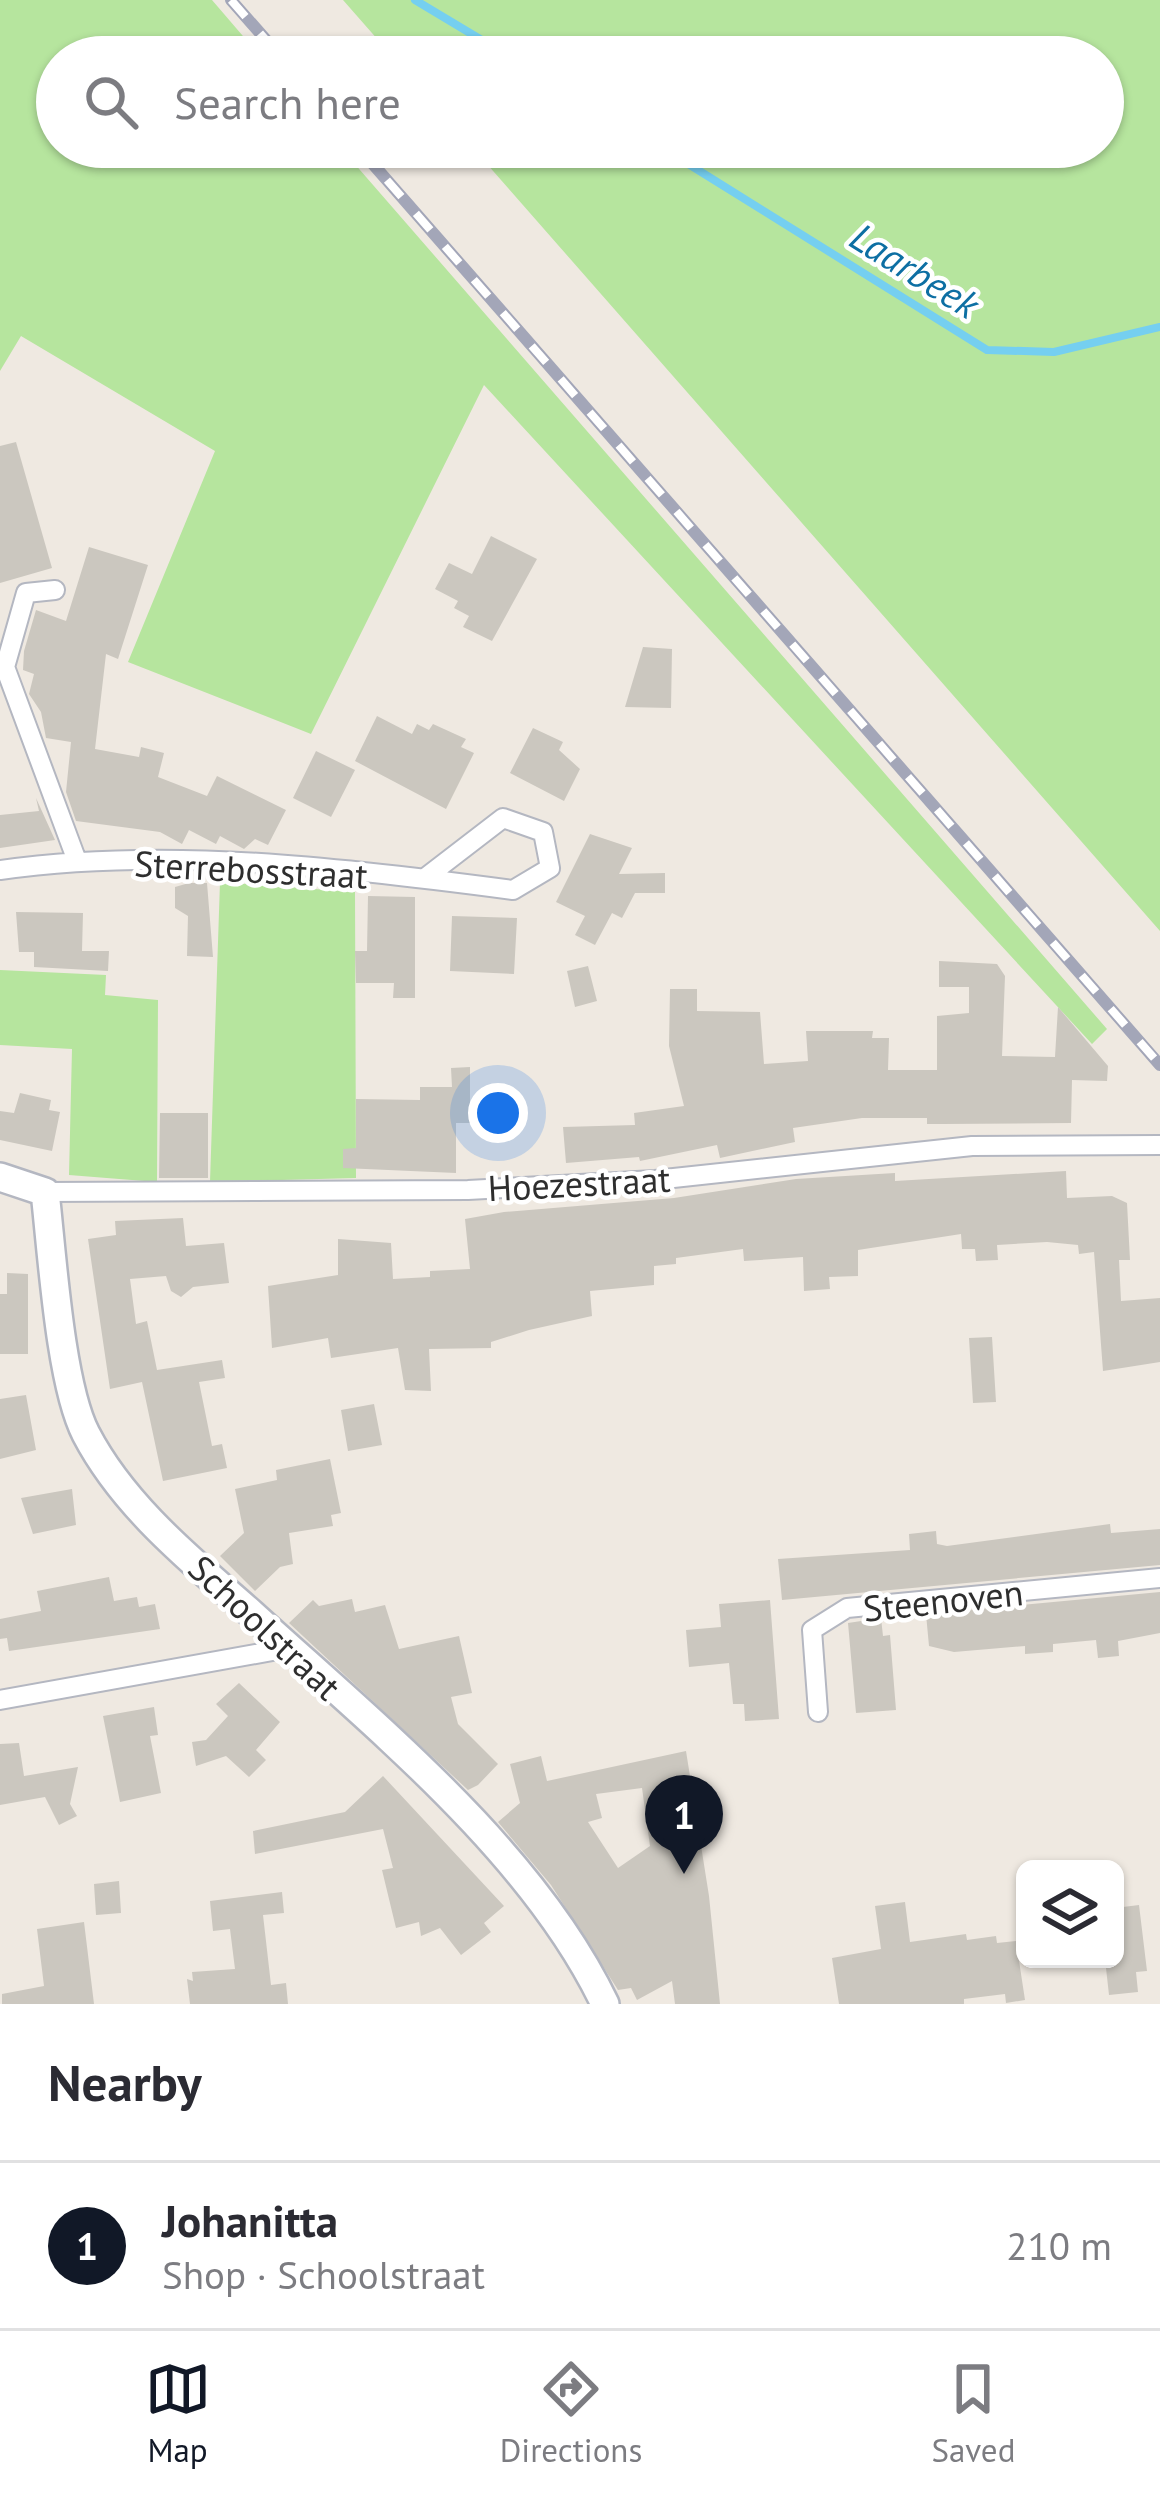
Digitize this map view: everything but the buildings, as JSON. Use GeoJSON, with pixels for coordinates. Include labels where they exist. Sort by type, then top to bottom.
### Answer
{"type":"FeatureCollection","features":[{"type":"Feature","properties":{"kind":"street"},"geometry":{"type":"LineString","coordinates":[[55,590],[26,593],[5,667],[77,861]]}},
{"type":"Feature","properties":{"kind":"street","name":"Sterrebosstraat"},"geometry":{"type":"LineString","coordinates":[[0,870],[77,861],[425,878],[513,890],[550,868],[543,832],[503,818],[425,878]]}},
{"type":"Feature","properties":{"kind":"street","name":"Hoezestraat"},"geometry":{"type":"LineString","coordinates":[[0,1177],[45,1192],[468,1190],[656,1180],[972,1145],[1160,1146]]}},
{"type":"Feature","properties":{"kind":"street","name":"Schoolstraat"},"geometry":{"type":"LineString","coordinates":[[45,1192],[62,1335],[84,1431],[131,1502],[454,1805],[528,1884],[578,1947],[605,2004]]}},
{"type":"Feature","properties":{"kind":"street","name":"Steenoven"},"geometry":{"type":"LineString","coordinates":[[818,1712],[812,1630],[847,1609],[1160,1578]]}},
{"type":"Feature","properties":{"kind":"street"},"geometry":{"type":"LineString","coordinates":[[0,1700],[289,1648]]}},
{"type":"Feature","properties":{"kind":"green space"},"geometry":{"type":"Polygon","coordinates":[[[0,0],[212,0],[243,36],[36,36],[36,168],[358,168],[1107,1029],[1092,1044],[484,385],[311,734],[128,662],[215,451],[21,336],[0,371],[0,0]]]}},
{"type":"Feature","properties":{"kind":"green space"},"geometry":{"type":"Polygon","coordinates":[[[343,0],[1160,0],[1160,931],[490,168],[1124,168],[1124,36],[375,36],[343,0]]]}},
{"type":"Feature","properties":{"kind":"green space"},"geometry":{"type":"Polygon","coordinates":[[[220,882],[355,892],[356,1178],[210,1182],[220,882]]]}},
{"type":"Feature","properties":{"kind":"green space"},"geometry":{"type":"Polygon","coordinates":[[[0,970],[106,975],[105,995],[158,1000],[157,1182],[69,1175],[72,1049],[0,1045],[0,970]]]}},
{"type":"Feature","properties":{"kind":"waterway","name":"Laarbeek"},"geometry":{"type":"LineString","coordinates":[[415,0],[475,36]]}},
{"type":"Feature","properties":{"kind":"waterway","name":"Laarbeek"},"geometry":{"type":"LineString","coordinates":[[695,168],[987,350],[1054,352],[1160,327]]}},
{"type":"Feature","properties":{"kind":"railway"},"geometry":{"type":"LineString","coordinates":[[231,0],[263,36]]}},
{"type":"Feature","properties":{"kind":"railway"},"geometry":{"type":"LineString","coordinates":[[376,168],[1160,1065]]}},
{"type":"Feature","properties":{"kind":"place","name":"Johanitta"},"geometry":{"type":"Point","coordinates":[684,1874]}}]}
